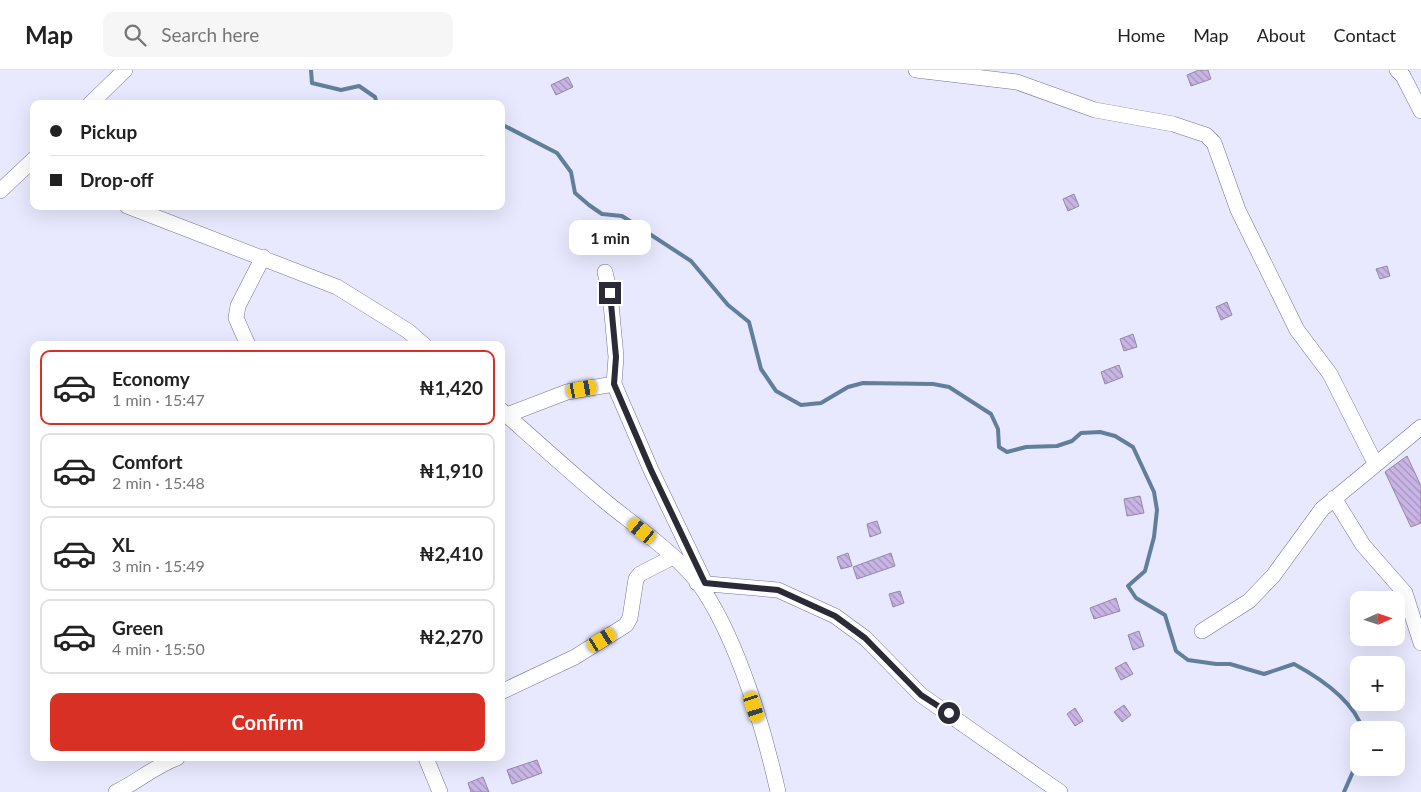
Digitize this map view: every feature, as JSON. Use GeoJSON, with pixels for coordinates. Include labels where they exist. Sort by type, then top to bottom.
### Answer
{"type":"FeatureCollection","features":[{"type":"Feature","properties":{"kind":"street"},"geometry":{"type":"LineString","coordinates":[[94,100],[126,70]]}},
{"type":"Feature","properties":{"kind":"street"},"geometry":{"type":"LineString","coordinates":[[916,70],[1017,82],[1095,110],[1173,124],[1206,135],[1214,143],[1238,210],[1297,330],[1330,374],[1375,463]]}},
{"type":"Feature","properties":{"kind":"street"},"geometry":{"type":"LineString","coordinates":[[1397,70],[1403,76],[1421,111]]}},
{"type":"Feature","properties":{"kind":"street"},"geometry":{"type":"LineString","coordinates":[[0,191],[27,175]]}},
{"type":"Feature","properties":{"kind":"street"},"geometry":{"type":"LineString","coordinates":[[138,210],[263,256],[337,286],[419,341]]}},
{"type":"Feature","properties":{"kind":"street"},"geometry":{"type":"LineString","coordinates":[[246,341],[236,318],[238,306],[263,256]]}},
{"type":"Feature","properties":{"kind":"street"},"geometry":{"type":"LineString","coordinates":[[604,272],[610,293],[616,357],[614,384],[704,590],[735,650],[772,764],[778,792]]}},
{"type":"Feature","properties":{"kind":"street"},"geometry":{"type":"LineString","coordinates":[[505,413],[567,392],[614,384]]}},
{"type":"Feature","properties":{"kind":"street"},"geometry":{"type":"LineString","coordinates":[[505,414],[572,474],[673,557],[701,583],[778,590],[835,616],[865,638],[921,695],[1060,792]]}},
{"type":"Feature","properties":{"kind":"street"},"geometry":{"type":"LineString","coordinates":[[1202,631],[1249,601],[1273,576],[1322,509],[1375,463],[1421,427]]}},
{"type":"Feature","properties":{"kind":"street"},"geometry":{"type":"LineString","coordinates":[[1334,498],[1362,545],[1405,594],[1421,643]]}},
{"type":"Feature","properties":{"kind":"street"},"geometry":{"type":"LineString","coordinates":[[505,690],[575,656],[626,625],[630,618],[636,579],[640,574],[673,557]]}},
{"type":"Feature","properties":{"kind":"street"},"geometry":{"type":"LineString","coordinates":[[116,792],[133,784],[170,761]]}},
{"type":"Feature","properties":{"kind":"street"},"geometry":{"type":"LineString","coordinates":[[427,761],[440,792]]}},
{"type":"Feature","properties":{"kind":"building"},"geometry":{"type":"Polygon","coordinates":[[[1199,70],[1208,70],[1211,79],[1191,86],[1187,75],[1199,70]]]}},
{"type":"Feature","properties":{"kind":"building"},"geometry":{"type":"Polygon","coordinates":[[[568,77],[573,87],[556,95],[551,85],[568,77]]]}},
{"type":"Feature","properties":{"kind":"building"},"geometry":{"type":"Polygon","coordinates":[[[1074,194],[1079,206],[1068,211],[1063,199],[1074,194]]]}},
{"type":"Feature","properties":{"kind":"building"},"geometry":{"type":"Polygon","coordinates":[[[1387,266],[1390,276],[1380,279],[1376,269],[1387,266]]]}},
{"type":"Feature","properties":{"kind":"building"},"geometry":{"type":"Polygon","coordinates":[[[1227,302],[1232,315],[1221,320],[1216,307],[1227,302]]]}},
{"type":"Feature","properties":{"kind":"building"},"geometry":{"type":"Polygon","coordinates":[[[1133,334],[1137,347],[1124,351],[1120,339],[1133,334]]]}},
{"type":"Feature","properties":{"kind":"building"},"geometry":{"type":"Polygon","coordinates":[[[1119,365],[1123,377],[1105,384],[1101,372],[1119,365]]]}},
{"type":"Feature","properties":{"kind":"building"},"geometry":{"type":"Polygon","coordinates":[[[1407,456],[1421,486],[1421,523],[1411,527],[1385,472],[1407,456]]]}},
{"type":"Feature","properties":{"kind":"building"},"geometry":{"type":"Polygon","coordinates":[[[1140,496],[1144,513],[1127,516],[1124,499],[1140,496]]]}},
{"type":"Feature","properties":{"kind":"building"},"geometry":{"type":"Polygon","coordinates":[[[877,521],[881,533],[870,537],[867,524],[877,521]]]}},
{"type":"Feature","properties":{"kind":"building"},"geometry":{"type":"Polygon","coordinates":[[[848,553],[852,566],[841,569],[837,557],[848,553]]]}},
{"type":"Feature","properties":{"kind":"building"},"geometry":{"type":"Polygon","coordinates":[[[891,553],[895,566],[857,579],[853,567],[891,553]]]}},
{"type":"Feature","properties":{"kind":"building"},"geometry":{"type":"Polygon","coordinates":[[[900,591],[904,603],[893,607],[889,594],[900,591]]]}},
{"type":"Feature","properties":{"kind":"building"},"geometry":{"type":"Polygon","coordinates":[[[1116,598],[1120,611],[1094,619],[1090,608],[1116,598]]]}},
{"type":"Feature","properties":{"kind":"building"},"geometry":{"type":"Polygon","coordinates":[[[1139,631],[1144,646],[1133,650],[1128,635],[1139,631]]]}},
{"type":"Feature","properties":{"kind":"building"},"geometry":{"type":"Polygon","coordinates":[[[1126,662],[1133,674],[1121,680],[1115,668],[1126,662]]]}},
{"type":"Feature","properties":{"kind":"building"},"geometry":{"type":"Polygon","coordinates":[[[1124,705],[1131,715],[1122,722],[1114,712],[1124,705]]]}},
{"type":"Feature","properties":{"kind":"building"},"geometry":{"type":"Polygon","coordinates":[[[1075,708],[1083,721],[1075,726],[1067,714],[1075,708]]]}},
{"type":"Feature","properties":{"kind":"building"},"geometry":{"type":"Polygon","coordinates":[[[537,760],[542,773],[512,784],[507,770],[537,760]]]}},
{"type":"Feature","properties":{"kind":"building"},"geometry":{"type":"Polygon","coordinates":[[[483,777],[489,792],[471,792],[468,783],[483,777]]]}},
{"type":"Feature","properties":{"kind":"waterway"},"geometry":{"type":"LineString","coordinates":[[311,70],[312,83],[341,90],[359,86],[375,97],[376,100]]}},
{"type":"Feature","properties":{"kind":"waterway"},"geometry":{"type":"LineString","coordinates":[[505,126],[557,153],[571,172],[575,193],[589,205],[602,214],[622,216],[691,261],[728,305],[749,322],[761,369],[776,391],[801,405],[821,403],[848,387],[863,383],[933,384],[949,387],[991,414],[998,429],[999,447],[1007,452],[1026,447],[1057,446],[1072,441],[1081,433],[1100,432],[1115,436],[1133,447],[1154,492],[1157,510],[1154,537],[1145,571],[1128,586],[1136,598],[1165,615],[1176,651],[1188,660],[1230,664],[1264,674],[1294,664],[1325,683],[1344,700],[1359,721]]}},
{"type":"Feature","properties":{"kind":"waterway"},"geometry":{"type":"LineString","coordinates":[[1344,792],[1351,776]]}},
{"type":"Feature","properties":{"kind":"route"},"geometry":{"type":"LineString","coordinates":[[610,293],[616,357],[614,384],[651,470],[705,583],[778,590],[802,599],[835,616],[865,638],[921,695],[949,713]]}}]}
